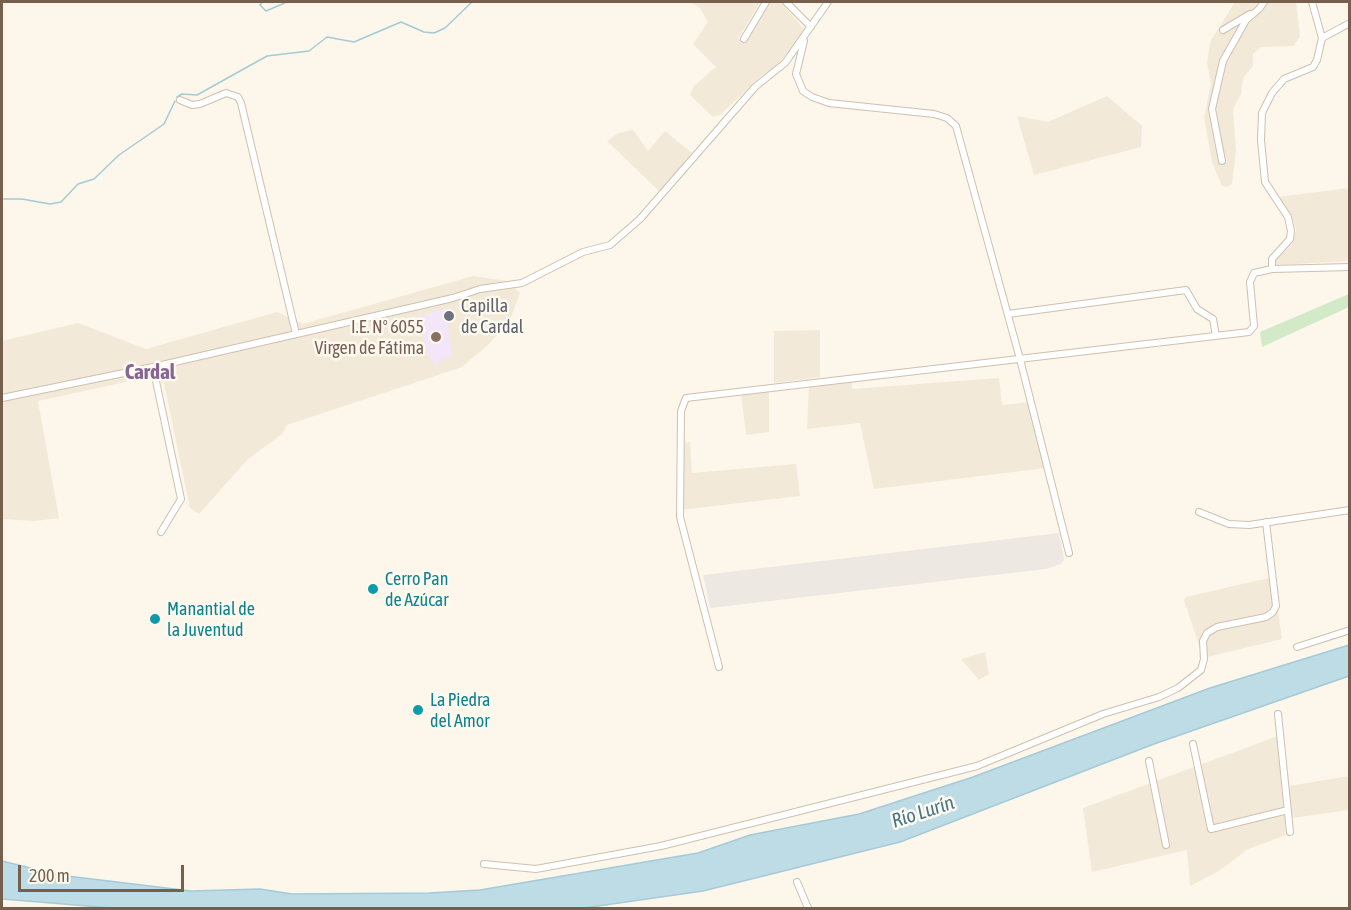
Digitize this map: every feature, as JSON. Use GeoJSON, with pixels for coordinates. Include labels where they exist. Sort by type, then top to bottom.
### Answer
{"type":"FeatureCollection","features":[{"type":"Feature","properties":{"kind":"street"},"geometry":{"type":"LineString","coordinates":[[744,39],[766,2]]}},
{"type":"Feature","properties":{"kind":"street"},"geometry":{"type":"LineString","coordinates":[[786,2],[811,27]]}},
{"type":"Feature","properties":{"kind":"street"},"geometry":{"type":"LineString","coordinates":[[2,398],[153,367],[480,289],[522,283],[583,252],[610,245],[640,219],[755,87],[785,63],[828,2]]}},
{"type":"Feature","properties":{"kind":"street"},"geometry":{"type":"LineString","coordinates":[[1256,2],[1259,9]]}},
{"type":"Feature","properties":{"kind":"street"},"geometry":{"type":"LineString","coordinates":[[1223,30],[1259,9],[1264,2]]}},
{"type":"Feature","properties":{"kind":"street"},"geometry":{"type":"LineString","coordinates":[[1272,269],[1272,260],[1290,238],[1291,231],[1288,217],[1265,182],[1261,140],[1262,113],[1272,93],[1284,79],[1313,67],[1317,60],[1322,38],[1311,2]]}},
{"type":"Feature","properties":{"kind":"street"},"geometry":{"type":"LineString","coordinates":[[1222,161],[1212,109],[1225,55],[1250,14]]}},
{"type":"Feature","properties":{"kind":"street"},"geometry":{"type":"LineString","coordinates":[[1322,38],[1350,23]]}},
{"type":"Feature","properties":{"kind":"street"},"geometry":{"type":"LineString","coordinates":[[807,34],[796,65],[796,74],[803,91],[812,97],[829,103],[934,114],[947,118],[956,126],[1020,359],[1069,553]]}},
{"type":"Feature","properties":{"kind":"street"},"geometry":{"type":"LineString","coordinates":[[180,100],[192,105],[200,104],[226,93],[238,98],[241,103],[296,334]]}},
{"type":"Feature","properties":{"kind":"street"},"geometry":{"type":"LineString","coordinates":[[719,667],[680,517],[681,411],[686,398],[1253,330],[1251,277],[1256,272],[1272,269],[1350,267]]}},
{"type":"Feature","properties":{"kind":"street"},"geometry":{"type":"LineString","coordinates":[[1008,314],[1183,290],[1188,291],[1197,309],[1213,319],[1216,336]]}},
{"type":"Feature","properties":{"kind":"street"},"geometry":{"type":"LineString","coordinates":[[153,367],[181,499],[161,532]]}},
{"type":"Feature","properties":{"kind":"street"},"geometry":{"type":"LineString","coordinates":[[1199,512],[1236,525],[1350,510]]}},
{"type":"Feature","properties":{"kind":"street"},"geometry":{"type":"LineString","coordinates":[[484,864],[536,869],[661,846],[977,766],[1103,714],[1159,697],[1178,688],[1201,670],[1204,659],[1203,641],[1216,627],[1266,616],[1273,612],[1276,606],[1266,522]]}},
{"type":"Feature","properties":{"kind":"street"},"geometry":{"type":"LineString","coordinates":[[1297,647],[1350,630]]}},
{"type":"Feature","properties":{"kind":"street"},"geometry":{"type":"LineString","coordinates":[[1278,714],[1290,832]]}},
{"type":"Feature","properties":{"kind":"street"},"geometry":{"type":"LineString","coordinates":[[1193,744],[1211,829],[1288,810]]}},
{"type":"Feature","properties":{"kind":"street"},"geometry":{"type":"LineString","coordinates":[[1149,761],[1166,845]]}},
{"type":"Feature","properties":{"kind":"street"},"geometry":{"type":"LineString","coordinates":[[797,882],[808,909]]}},
{"type":"Feature","properties":{"kind":"shaded area"},"geometry":{"type":"Polygon","coordinates":[[[690,2],[760,2],[738,39],[746,40],[769,2],[781,2],[805,31],[775,67],[761,76],[720,115],[713,117],[690,95],[694,86],[716,67],[693,44],[708,22],[700,8],[690,2]]]}},
{"type":"Feature","properties":{"kind":"shaded area"},"geometry":{"type":"Polygon","coordinates":[[[1235,2],[1296,2],[1300,37],[1293,46],[1261,47],[1253,54],[1253,66],[1243,78],[1241,94],[1233,109],[1236,151],[1232,184],[1226,187],[1222,186],[1212,162],[1204,117],[1211,84],[1207,63],[1210,42],[1235,2]]]}},
{"type":"Feature","properties":{"kind":"shaded area"},"geometry":{"type":"Polygon","coordinates":[[[1107,96],[1142,126],[1141,147],[1034,175],[1017,116],[1048,122],[1107,96]]]}},
{"type":"Feature","properties":{"kind":"shaded area"},"geometry":{"type":"Polygon","coordinates":[[[633,130],[648,151],[665,131],[692,153],[660,192],[607,141],[618,133],[633,130]]]}},
{"type":"Feature","properties":{"kind":"shaded area"},"geometry":{"type":"Polygon","coordinates":[[[1349,188],[1349,261],[1276,265],[1276,259],[1292,244],[1296,230],[1292,216],[1278,197],[1349,188]]]}},
{"type":"Feature","properties":{"kind":"shaded area"},"geometry":{"type":"Polygon","coordinates":[[[473,276],[507,281],[520,293],[510,320],[489,344],[462,367],[287,425],[282,434],[248,459],[199,514],[190,508],[162,374],[38,401],[59,518],[35,521],[2,519],[2,341],[78,323],[146,349],[277,312],[303,324],[473,276]]]}},
{"type":"Feature","properties":{"kind":"shaded area","name":"I.E. N° 6055 Virgen de Fátima"},"geometry":{"type":"Polygon","coordinates":[[[446,308],[452,357],[440,360],[435,367],[429,357],[417,317],[446,308]]]}},
{"type":"Feature","properties":{"kind":"shaded area"},"geometry":{"type":"Polygon","coordinates":[[[820,330],[820,377],[774,383],[774,331],[820,330]]]}},
{"type":"Feature","properties":{"kind":"shaded area"},"geometry":{"type":"Polygon","coordinates":[[[999,378],[1002,405],[1030,402],[1046,468],[874,489],[860,423],[807,429],[809,385],[852,382],[852,389],[999,378]]]}},
{"type":"Feature","properties":{"kind":"shaded area"},"geometry":{"type":"Polygon","coordinates":[[[769,390],[769,432],[746,435],[741,393],[769,390]]]}},
{"type":"Feature","properties":{"kind":"shaded area"},"geometry":{"type":"Polygon","coordinates":[[[690,442],[692,473],[796,464],[800,496],[680,510],[682,443],[690,442]]]}},
{"type":"Feature","properties":{"kind":"shaded area"},"geometry":{"type":"Polygon","coordinates":[[[1059,533],[1064,560],[1061,564],[1046,569],[710,608],[703,575],[1059,533]]]}},
{"type":"Feature","properties":{"kind":"shaded area"},"geometry":{"type":"Polygon","coordinates":[[[1273,577],[1282,639],[1203,658],[1184,600],[1186,597],[1273,577]]]}},
{"type":"Feature","properties":{"kind":"shaded area"},"geometry":{"type":"Polygon","coordinates":[[[985,652],[989,674],[979,680],[961,659],[985,652]]]}},
{"type":"Feature","properties":{"kind":"shaded area"},"geometry":{"type":"Polygon","coordinates":[[[1278,736],[1286,835],[1248,849],[1219,871],[1190,886],[1187,850],[1092,872],[1083,808],[1278,736]]]}},
{"type":"Feature","properties":{"kind":"shaded area"},"geometry":{"type":"Polygon","coordinates":[[[1349,776],[1349,810],[1292,818],[1289,786],[1349,776]]]}},
{"type":"Feature","properties":{"kind":"green space"},"geometry":{"type":"Polygon","coordinates":[[[1349,294],[1349,307],[1262,347],[1260,332],[1349,294]]]}},
{"type":"Feature","properties":{"kind":"water","name":"Río Lurín"},"geometry":{"type":"Polygon","coordinates":[[[1349,645],[1349,676],[1154,744],[900,842],[703,891],[584,908],[112,908],[2,899],[2,861],[59,875],[191,891],[260,889],[292,894],[429,893],[480,890],[698,853],[750,835],[859,814],[973,777],[1210,688],[1349,645]]]}},
{"type":"Feature","properties":{"kind":"waterway"},"geometry":{"type":"LineString","coordinates":[[262,2],[260,5],[266,11],[287,2]]}},
{"type":"Feature","properties":{"kind":"waterway"},"geometry":{"type":"LineString","coordinates":[[177,97],[182,94],[197,95],[267,56],[309,51],[327,37],[354,42],[401,22],[424,32],[434,33],[445,28],[472,2]]}},
{"type":"Feature","properties":{"kind":"waterway"},"geometry":{"type":"LineString","coordinates":[[2,199],[22,199],[50,204],[61,202],[78,184],[94,179],[119,155],[164,124],[175,101]]}},
{"type":"Feature","properties":{"kind":"place","name":"Capilla de Cardal"},"geometry":{"type":"Point","coordinates":[449,316]}},
{"type":"Feature","properties":{"kind":"place","name":"I.E. N° 6055 Virgen de Fátima"},"geometry":{"type":"Point","coordinates":[436,337]}},
{"type":"Feature","properties":{"kind":"place","name":"Cerro Pan de Azúcar"},"geometry":{"type":"Point","coordinates":[373,589]}},
{"type":"Feature","properties":{"kind":"place","name":"Manantial de la Juventud"},"geometry":{"type":"Point","coordinates":[155,619]}},
{"type":"Feature","properties":{"kind":"place","name":"La Piedra del Amor"},"geometry":{"type":"Point","coordinates":[418,710]}},
{"type":"Feature","properties":{"kind":"district","name":"Cardal"},"geometry":{"type":"Point","coordinates":[150,372]}}]}
